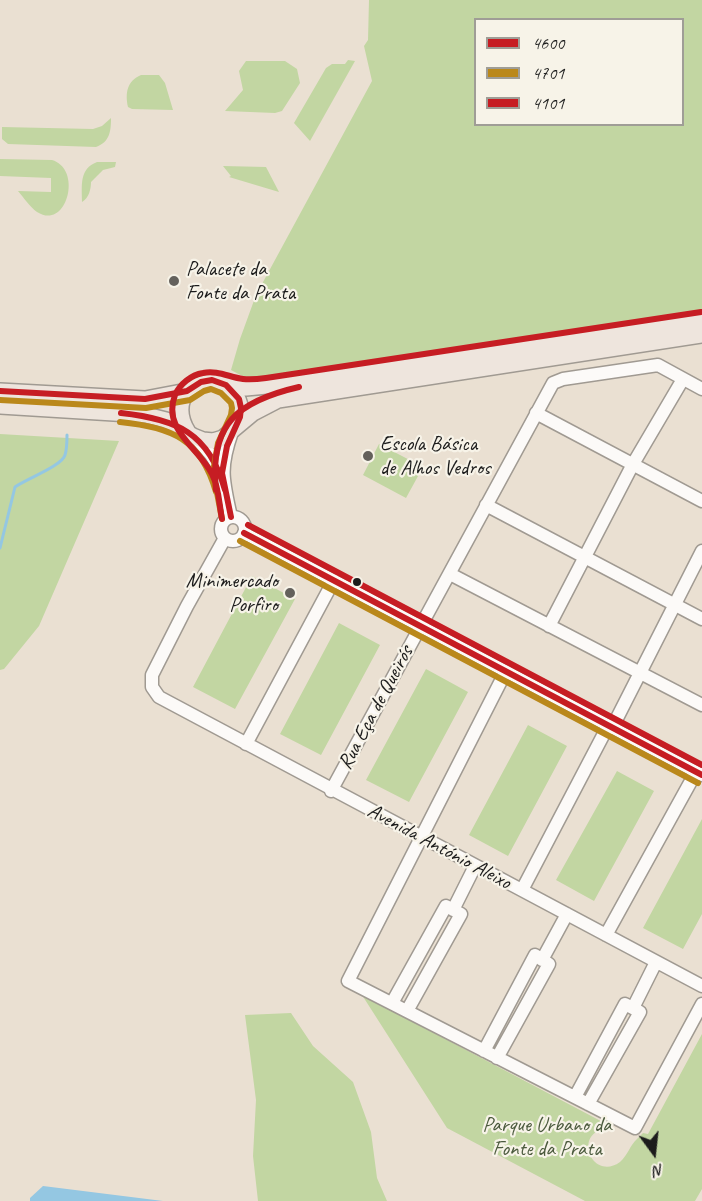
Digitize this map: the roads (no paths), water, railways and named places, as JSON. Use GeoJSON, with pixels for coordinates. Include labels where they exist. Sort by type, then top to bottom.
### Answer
{"type":"FeatureCollection","features":[{"type":"Feature","properties":{"kind":"main road"},"geometry":{"type":"LineString","coordinates":[[0,391],[145,399],[187,391],[201,382],[212,380],[243,388],[293,383],[702,321]]}},
{"type":"Feature","properties":{"kind":"main road"},"geometry":{"type":"LineString","coordinates":[[0,406],[146,415],[166,420],[203,440],[213,441],[223,438],[253,412],[278,400],[702,334]]}},
{"type":"Feature","properties":{"kind":"main road"},"geometry":{"type":"LineString","coordinates":[[226,385],[238,399],[240,417],[235,429]]}},
{"type":"Feature","properties":{"kind":"main road"},"geometry":{"type":"LineString","coordinates":[[187,391],[180,412],[182,422],[191,434]]}},
{"type":"Feature","properties":{"kind":"street","name":"Rua Eça de Queirós"},"geometry":{"type":"LineString","coordinates":[[331,791],[553,383],[563,379],[657,365],[702,389]]}},
{"type":"Feature","properties":{"kind":"street"},"geometry":{"type":"LineString","coordinates":[[549,626],[633,464],[683,379]]}},
{"type":"Feature","properties":{"kind":"street"},"geometry":{"type":"LineString","coordinates":[[536,413],[702,501]]}},
{"type":"Feature","properties":{"kind":"street"},"geometry":{"type":"LineString","coordinates":[[222,473],[227,446],[235,429]]}},
{"type":"Feature","properties":{"kind":"street"},"geometry":{"type":"LineString","coordinates":[[191,434],[211,455],[222,473],[231,517]]}},
{"type":"Feature","properties":{"kind":"street"},"geometry":{"type":"LineString","coordinates":[[486,505],[702,619]]}},
{"type":"Feature","properties":{"kind":"street"},"geometry":{"type":"LineString","coordinates":[[231,517],[238,518],[243,522],[244,533],[236,541],[225,538],[221,528],[224,521],[231,517]]}},
{"type":"Feature","properties":{"kind":"street"},"geometry":{"type":"LineString","coordinates":[[244,533],[700,774],[606,935]]}},
{"type":"Feature","properties":{"kind":"street","name":"Avenida António Aleixo"},"geometry":{"type":"LineString","coordinates":[[225,538],[152,675],[152,687],[155,693],[164,701],[331,791],[702,986]]}},
{"type":"Feature","properties":{"kind":"street"},"geometry":{"type":"LineString","coordinates":[[522,890],[702,552]]}},
{"type":"Feature","properties":{"kind":"street"},"geometry":{"type":"LineString","coordinates":[[450,574],[702,705]]}},
{"type":"Feature","properties":{"kind":"street"},"geometry":{"type":"LineString","coordinates":[[246,744],[334,580]]}},
{"type":"Feature","properties":{"kind":"street"},"geometry":{"type":"LineString","coordinates":[[506,671],[348,981],[635,1128],[702,1004]]}},
{"type":"Feature","properties":{"kind":"street"},"geometry":{"type":"LineString","coordinates":[[453,910],[475,866]]}},
{"type":"Feature","properties":{"kind":"street"},"geometry":{"type":"LineString","coordinates":[[392,1003],[447,906],[461,914],[407,1011]]}},
{"type":"Feature","properties":{"kind":"street"},"geometry":{"type":"LineString","coordinates":[[542,960],[567,915]]}},
{"type":"Feature","properties":{"kind":"street"},"geometry":{"type":"LineString","coordinates":[[484,1051],[535,956],[549,964],[497,1058]]}},
{"type":"Feature","properties":{"kind":"street"},"geometry":{"type":"LineString","coordinates":[[633,1008],[656,962]]}},
{"type":"Feature","properties":{"kind":"street"},"geometry":{"type":"LineString","coordinates":[[575,1097],[625,1004],[633,1008],[640,1012],[588,1104]]}},
{"type":"Feature","properties":{"kind":"water"},"geometry":{"type":"Polygon","coordinates":[[[43,1186],[163,1201],[30,1201],[30,1198],[43,1186]]]}},
{"type":"Feature","properties":{"kind":"waterway"},"geometry":{"type":"LineString","coordinates":[[0,548],[15,487],[57,464],[65,455],[67,435]]}},
{"type":"Feature","properties":{"kind":"place","name":"Palacete da Fonte da Prata"},"geometry":{"type":"Point","coordinates":[174,281]}},
{"type":"Feature","properties":{"kind":"place","name":"Escola Básica de Alhos Vedros"},"geometry":{"type":"Point","coordinates":[368,456]}},
{"type":"Feature","properties":{"kind":"place","name":"Minimercado Porfiro"},"geometry":{"type":"Point","coordinates":[290,593]}},
{"type":"Feature","properties":{"kind":"park label","name":"Parque Urbano da Fonte da Prata"},"geometry":{"type":"Point","coordinates":[547,1137]}}]}
